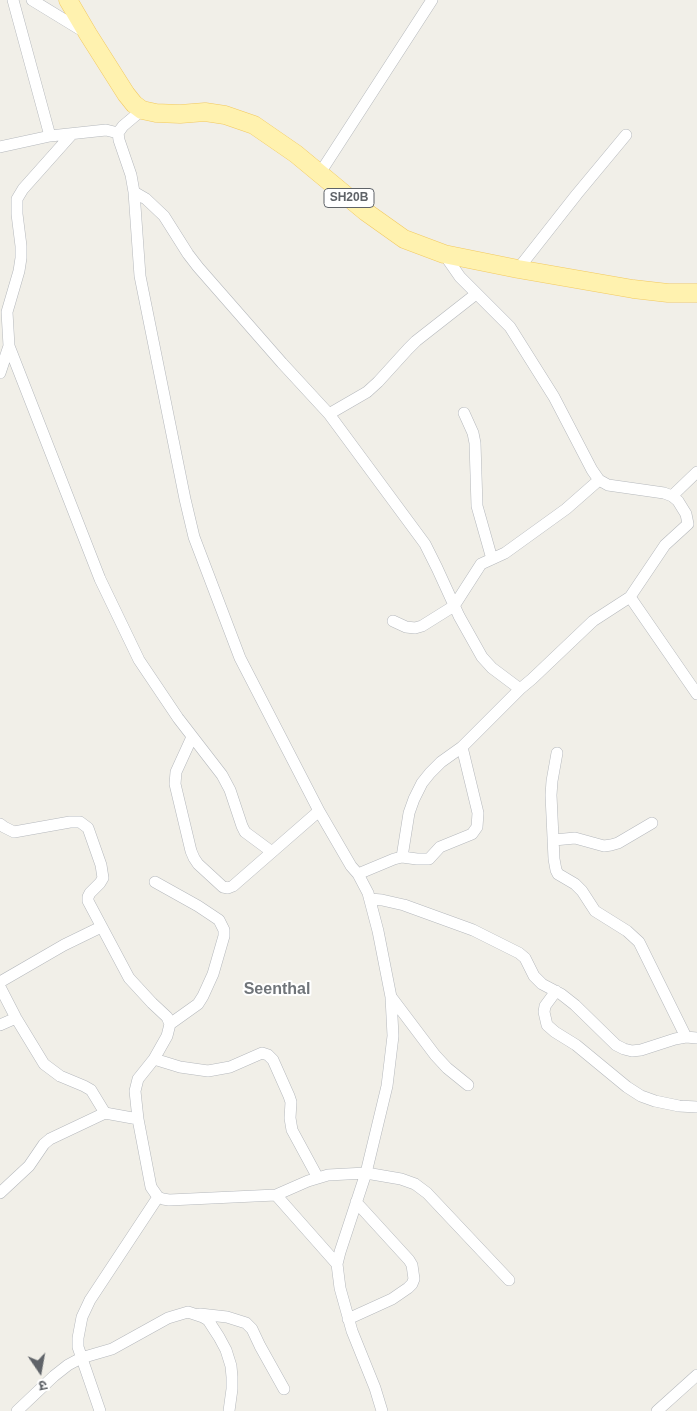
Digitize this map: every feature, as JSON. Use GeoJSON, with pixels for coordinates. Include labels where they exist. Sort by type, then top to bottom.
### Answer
{"type":"FeatureCollection","features":[{"type":"Feature","properties":{"kind":"main road"},"geometry":{"type":"LineString","coordinates":[[68,0],[126,94],[142,110]]}},
{"type":"Feature","properties":{"kind":"main road","name":"SH20B"},"geometry":{"type":"LineString","coordinates":[[142,110],[156,113],[180,114],[206,112],[225,115],[254,125],[296,154],[366,212],[397,234],[413,243],[444,254],[633,289],[668,293],[697,293]]}},
{"type":"Feature","properties":{"kind":"street"},"geometry":{"type":"LineString","coordinates":[[13,0],[50,136]]}},
{"type":"Feature","properties":{"kind":"street"},"geometry":{"type":"LineString","coordinates":[[32,0],[88,34]]}},
{"type":"Feature","properties":{"kind":"street"},"geometry":{"type":"LineString","coordinates":[[320,173],[432,0]]}},
{"type":"Feature","properties":{"kind":"street"},"geometry":{"type":"LineString","coordinates":[[142,110],[123,126],[118,133],[131,175],[140,276],[194,536],[240,658],[319,811],[351,866],[358,874],[370,899],[391,997],[393,1036],[387,1086],[366,1173],[337,1264],[340,1288],[348,1319],[382,1411]]}},
{"type":"Feature","properties":{"kind":"street"},"geometry":{"type":"LineString","coordinates":[[0,147],[50,136],[106,130],[118,133]]}},
{"type":"Feature","properties":{"kind":"street"},"geometry":{"type":"LineString","coordinates":[[72,134],[23,189],[17,199],[21,258],[19,271],[3,310],[9,346],[100,580],[139,660],[192,737],[222,775],[230,790],[245,832],[272,852]]}},
{"type":"Feature","properties":{"kind":"street"},"geometry":{"type":"LineString","coordinates":[[518,269],[626,135]]}},
{"type":"Feature","properties":{"kind":"street"},"geometry":{"type":"LineString","coordinates":[[134,192],[146,199],[164,216],[198,267],[329,414],[425,544],[454,606],[486,663],[520,689]]}},
{"type":"Feature","properties":{"kind":"street"},"geometry":{"type":"LineString","coordinates":[[402,857],[409,814],[414,799],[422,783],[430,773],[441,762],[462,747],[520,689],[532,680],[593,621],[630,597],[665,545],[693,524],[678,501],[672,496],[664,493],[608,485],[599,480],[554,397],[515,335],[460,276],[444,254]]}},
{"type":"Feature","properties":{"kind":"street"},"geometry":{"type":"LineString","coordinates":[[329,414],[367,392],[416,341],[476,294]]}},
{"type":"Feature","properties":{"kind":"street"},"geometry":{"type":"LineString","coordinates":[[0,373],[9,346]]}},
{"type":"Feature","properties":{"kind":"street"},"geometry":{"type":"LineString","coordinates":[[464,413],[473,433],[475,443],[477,506],[492,559]]}},
{"type":"Feature","properties":{"kind":"street"},"geometry":{"type":"LineString","coordinates":[[672,496],[697,472]]}},
{"type":"Feature","properties":{"kind":"street"},"geometry":{"type":"LineString","coordinates":[[393,621],[406,627],[416,628],[454,606],[478,567],[485,561],[505,553],[566,509],[599,480]]}},
{"type":"Feature","properties":{"kind":"street"},"geometry":{"type":"LineString","coordinates":[[630,597],[697,694]]}},
{"type":"Feature","properties":{"kind":"street"},"geometry":{"type":"LineString","coordinates":[[192,737],[176,772],[174,784],[191,851],[198,864],[223,887],[233,886],[319,811]]}},
{"type":"Feature","properties":{"kind":"street"},"geometry":{"type":"LineString","coordinates":[[358,874],[402,857],[417,860],[429,859],[440,847],[472,834],[476,827],[478,813],[462,747]]}},
{"type":"Feature","properties":{"kind":"street"},"geometry":{"type":"LineString","coordinates":[[370,899],[404,905],[473,930],[519,953],[525,958],[542,984],[556,991],[575,1005],[616,1045],[624,1049],[632,1051],[641,1050],[675,1039],[692,1037],[639,942],[627,931],[595,911],[582,891],[575,884],[558,874],[556,870],[551,795],[557,753]]}},
{"type":"Feature","properties":{"kind":"street"},"geometry":{"type":"LineString","coordinates":[[0,824],[14,832],[70,822],[80,822],[88,828],[101,865],[103,878],[90,892],[88,901],[129,978],[167,1017],[170,1024],[167,1036],[154,1059],[135,1084],[138,1119],[151,1187],[158,1197],[169,1200],[276,1195],[328,1175],[366,1173],[401,1179],[415,1184],[427,1192],[509,1280]]}},
{"type":"Feature","properties":{"kind":"street"},"geometry":{"type":"LineString","coordinates":[[554,840],[575,838],[604,846],[611,845],[652,823]]}},
{"type":"Feature","properties":{"kind":"street"},"geometry":{"type":"LineString","coordinates":[[155,882],[219,920],[224,930],[213,974],[203,996],[198,1004],[170,1024]]}},
{"type":"Feature","properties":{"kind":"street"},"geometry":{"type":"LineString","coordinates":[[0,982],[64,945],[101,927]]}},
{"type":"Feature","properties":{"kind":"street"},"geometry":{"type":"LineString","coordinates":[[0,987],[44,1064],[60,1076],[91,1090],[106,1113],[138,1119]]}},
{"type":"Feature","properties":{"kind":"street"},"geometry":{"type":"LineString","coordinates":[[556,991],[545,1006],[544,1012],[548,1025],[555,1032],[576,1045],[640,1096],[679,1106],[697,1107]]}},
{"type":"Feature","properties":{"kind":"street"},"geometry":{"type":"LineString","coordinates":[[391,997],[435,1055],[468,1085]]}},
{"type":"Feature","properties":{"kind":"street"},"geometry":{"type":"LineString","coordinates":[[0,1025],[16,1018]]}},
{"type":"Feature","properties":{"kind":"street"},"geometry":{"type":"LineString","coordinates":[[154,1059],[180,1067],[208,1071],[230,1067],[262,1053],[268,1054],[273,1060],[289,1096],[292,1130],[318,1178]]}},
{"type":"Feature","properties":{"kind":"street"},"geometry":{"type":"LineString","coordinates":[[0,1192],[29,1166],[44,1144],[50,1139],[106,1113]]}},
{"type":"Feature","properties":{"kind":"street"},"geometry":{"type":"LineString","coordinates":[[276,1195],[337,1264]]}},
{"type":"Feature","properties":{"kind":"street"},"geometry":{"type":"LineString","coordinates":[[100,1411],[78,1347],[82,1317],[90,1300],[158,1197]]}},
{"type":"Feature","properties":{"kind":"street"},"geometry":{"type":"LineString","coordinates":[[348,1319],[392,1300],[412,1284],[414,1279],[412,1265],[409,1260],[356,1202]]}},
{"type":"Feature","properties":{"kind":"street"},"geometry":{"type":"LineString","coordinates":[[17,1411],[68,1365],[81,1358],[112,1349],[168,1318],[188,1312],[227,1317],[246,1323],[252,1329],[284,1389]]}},
{"type":"Feature","properties":{"kind":"street"},"geometry":{"type":"LineString","coordinates":[[194,1313],[203,1317],[212,1325],[226,1350],[232,1377],[229,1411]]}},
{"type":"Feature","properties":{"kind":"street"},"geometry":{"type":"LineString","coordinates":[[657,1411],[697,1375]]}},
{"type":"Feature","properties":{"kind":"district","name":"Seenthal"},"geometry":{"type":"Point","coordinates":[277,990]}}]}
